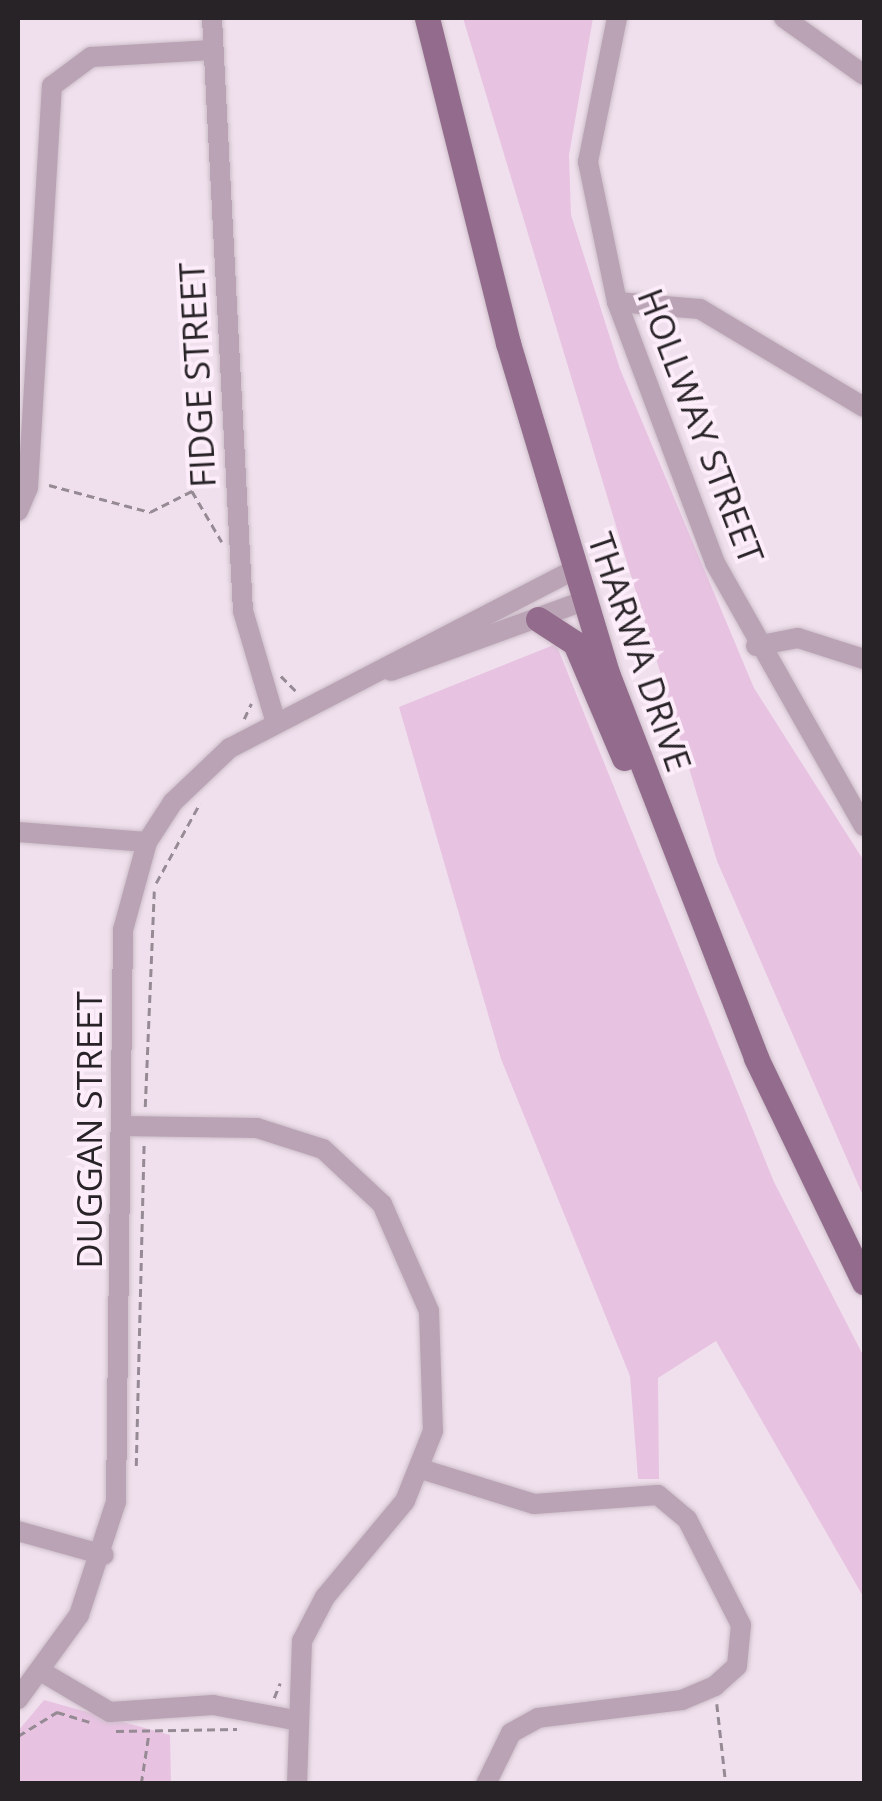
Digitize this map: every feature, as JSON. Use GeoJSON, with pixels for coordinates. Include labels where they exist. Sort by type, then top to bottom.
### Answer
{"type":"FeatureCollection","features":[{"type":"Feature","properties":{"kind":"main road","name":"THARWA DRIVE"},"geometry":{"type":"LineString","coordinates":[[426,18],[583,601],[650,788],[756,1058],[864,1282]]}},
{"type":"Feature","properties":{"kind":"main road"},"geometry":{"type":"LineString","coordinates":[[538,620],[575,643],[623,756],[650,788]]}},
{"type":"Feature","properties":{"kind":"street","name":"FIDGE STREET"},"geometry":{"type":"LineString","coordinates":[[212,18],[241,586],[252,662],[276,724]]}},
{"type":"Feature","properties":{"kind":"street","name":"HOLLWAY STREET"},"geometry":{"type":"LineString","coordinates":[[617,18],[588,162],[617,302],[678,478],[756,646],[864,826]]}},
{"type":"Feature","properties":{"kind":"street"},"geometry":{"type":"LineString","coordinates":[[784,18],[864,75]]}},
{"type":"Feature","properties":{"kind":"street"},"geometry":{"type":"LineString","coordinates":[[18,511],[28,488],[52,86],[91,57],[212,50]]}},
{"type":"Feature","properties":{"kind":"street"},"geometry":{"type":"LineString","coordinates":[[617,302],[700,309],[864,407]]}},
{"type":"Feature","properties":{"kind":"street","name":"DUGGAN STREET"},"geometry":{"type":"LineString","coordinates":[[18,1699],[42,1672],[104,1554],[119,1476],[123,930],[147,842],[199,772],[276,724],[391,671],[573,570]]}},
{"type":"Feature","properties":{"kind":"street"},"geometry":{"type":"LineString","coordinates":[[241,586],[264,586]]}},
{"type":"Feature","properties":{"kind":"street","name":"DUGGAN STREET"},"geometry":{"type":"LineString","coordinates":[[391,671],[583,601]]}},
{"type":"Feature","properties":{"kind":"street"},"geometry":{"type":"LineString","coordinates":[[756,646],[798,638],[864,659]]}},
{"type":"Feature","properties":{"kind":"street"},"geometry":{"type":"LineString","coordinates":[[18,832],[147,842]]}},
{"type":"Feature","properties":{"kind":"street"},"geometry":{"type":"LineString","coordinates":[[121,1126],[292,1135],[372,1191],[413,1267],[437,1351],[421,1469],[308,1626],[294,1720],[297,1784]]}},
{"type":"Feature","properties":{"kind":"street"},"geometry":{"type":"LineString","coordinates":[[421,1469],[534,1504],[643,1493],[672,1502],[742,1626],[737,1666],[708,1690],[538,1718],[511,1733],[486,1784]]}},
{"type":"Feature","properties":{"kind":"street"},"geometry":{"type":"LineString","coordinates":[[18,1531],[104,1554]]}},
{"type":"Feature","properties":{"kind":"street"},"geometry":{"type":"LineString","coordinates":[[42,1672],[110,1712],[213,1705],[294,1720]]}},
{"type":"Feature","properties":{"kind":"path"},"geometry":{"type":"LineString","coordinates":[[56,489],[150,512],[192,491],[211,536],[238,534],[229,561]]}},
{"type":"Feature","properties":{"kind":"path"},"geometry":{"type":"LineString","coordinates":[[273,665],[304,710]]}},
{"type":"Feature","properties":{"kind":"path"},"geometry":{"type":"LineString","coordinates":[[231,729],[251,691]]}},
{"type":"Feature","properties":{"kind":"path"},"geometry":{"type":"LineString","coordinates":[[136,1472],[148,920],[175,840],[207,792]]}},
{"type":"Feature","properties":{"kind":"path"},"geometry":{"type":"LineString","coordinates":[[266,1714],[284,1675]]}},
{"type":"Feature","properties":{"kind":"path"},"geometry":{"type":"LineString","coordinates":[[708,1690],[722,1712],[726,1784]]}},
{"type":"Feature","properties":{"kind":"path"},"geometry":{"type":"LineString","coordinates":[[18,1736],[57,1712],[148,1736],[244,1729]]}},
{"type":"Feature","properties":{"kind":"path"},"geometry":{"type":"LineString","coordinates":[[140,1784],[148,1736]]}},
{"type":"Feature","properties":{"kind":"shaded area"},"geometry":{"type":"Polygon","coordinates":[[[463,18],[593,18],[569,155],[571,215],[620,369],[754,688],[864,861],[864,1198],[717,861],[463,18]]]}},
{"type":"Feature","properties":{"kind":"shaded area"},"geometry":{"type":"Polygon","coordinates":[[[556,644],[774,1182],[864,1357],[864,1598],[716,1341],[658,1378],[659,1479],[638,1479],[630,1376],[501,1059],[399,707],[556,644]]]}},
{"type":"Feature","properties":{"kind":"shaded area"},"geometry":{"type":"Polygon","coordinates":[[[44,1700],[170,1735],[171,1783],[18,1784],[18,1731],[44,1700]]]}}]}
